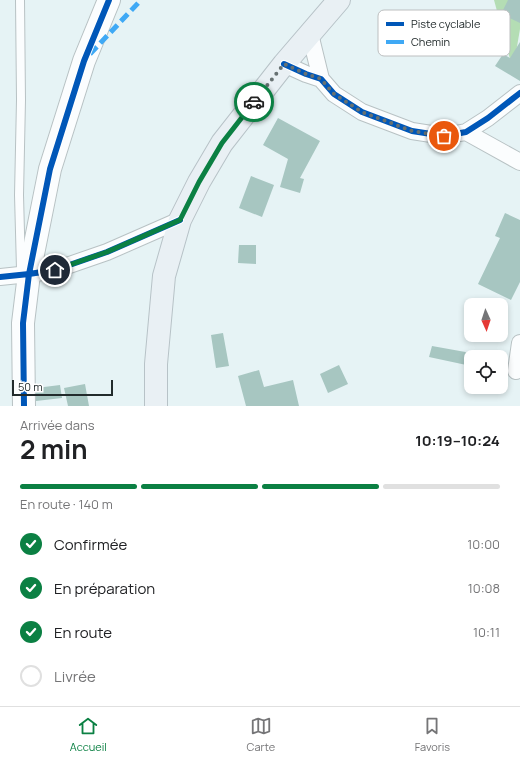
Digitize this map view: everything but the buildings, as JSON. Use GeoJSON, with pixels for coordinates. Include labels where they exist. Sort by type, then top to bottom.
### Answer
{"type":"FeatureCollection","features":[{"type":"Feature","properties":{"kind":"highway"},"geometry":{"type":"LineString","coordinates":[[156,406],[156,364],[164,276],[180,220],[199,182],[222,143],[284,64],[339,0]]}},
{"type":"Feature","properties":{"kind":"street"},"geometry":{"type":"LineString","coordinates":[[24,406],[25,274],[50,169],[84,60],[108,0]]}},
{"type":"Feature","properties":{"kind":"street"},"geometry":{"type":"LineString","coordinates":[[310,34],[321,79],[334,94],[362,112],[412,131],[444,136],[466,132],[488,118],[520,93]]}},
{"type":"Feature","properties":{"kind":"street"},"geometry":{"type":"LineString","coordinates":[[284,64],[321,79]]}},
{"type":"Feature","properties":{"kind":"street"},"geometry":{"type":"LineString","coordinates":[[466,132],[520,162]]}},
{"type":"Feature","properties":{"kind":"street"},"geometry":{"type":"LineString","coordinates":[[0,277],[55,270],[107,252],[180,220]]}},
{"type":"Feature","properties":{"kind":"street"},"geometry":{"type":"LineString","coordinates":[[516,371],[520,343]]}},
{"type":"Feature","properties":{"kind":"lane"},"geometry":{"type":"LineString","coordinates":[[20,0],[20,195],[25,274]]}},
{"type":"Feature","properties":{"kind":"green space"},"geometry":{"type":"Polygon","coordinates":[[[494,0],[520,0],[520,29],[513,70],[509,56],[510,10],[497,10],[494,0]]]}},
{"type":"Feature","properties":{"kind":"marked path"},"geometry":{"type":"LineString","coordinates":[[90,54],[141,0]]}},
{"type":"Feature","properties":{"kind":"cycle path"},"geometry":{"type":"LineString","coordinates":[[24,406],[23,323],[29,274],[50,169],[84,61],[109,0]]}},
{"type":"Feature","properties":{"kind":"cycle path"},"geometry":{"type":"LineString","coordinates":[[284,64],[321,79],[334,94],[362,112],[412,131],[444,136],[466,132],[488,118],[520,93]]}},
{"type":"Feature","properties":{"kind":"cycle path"},"geometry":{"type":"LineString","coordinates":[[0,277],[55,270],[107,252],[180,220]]}},
{"type":"Feature","properties":{"kind":"way so far"},"geometry":{"type":"LineString","coordinates":[[254,102],[284,64],[321,79],[334,94],[362,112],[412,131],[444,136]]}},
{"type":"Feature","properties":{"kind":"route"},"geometry":{"type":"LineString","coordinates":[[55,270],[107,252],[180,220],[199,182],[222,143],[254,102]]}}]}
